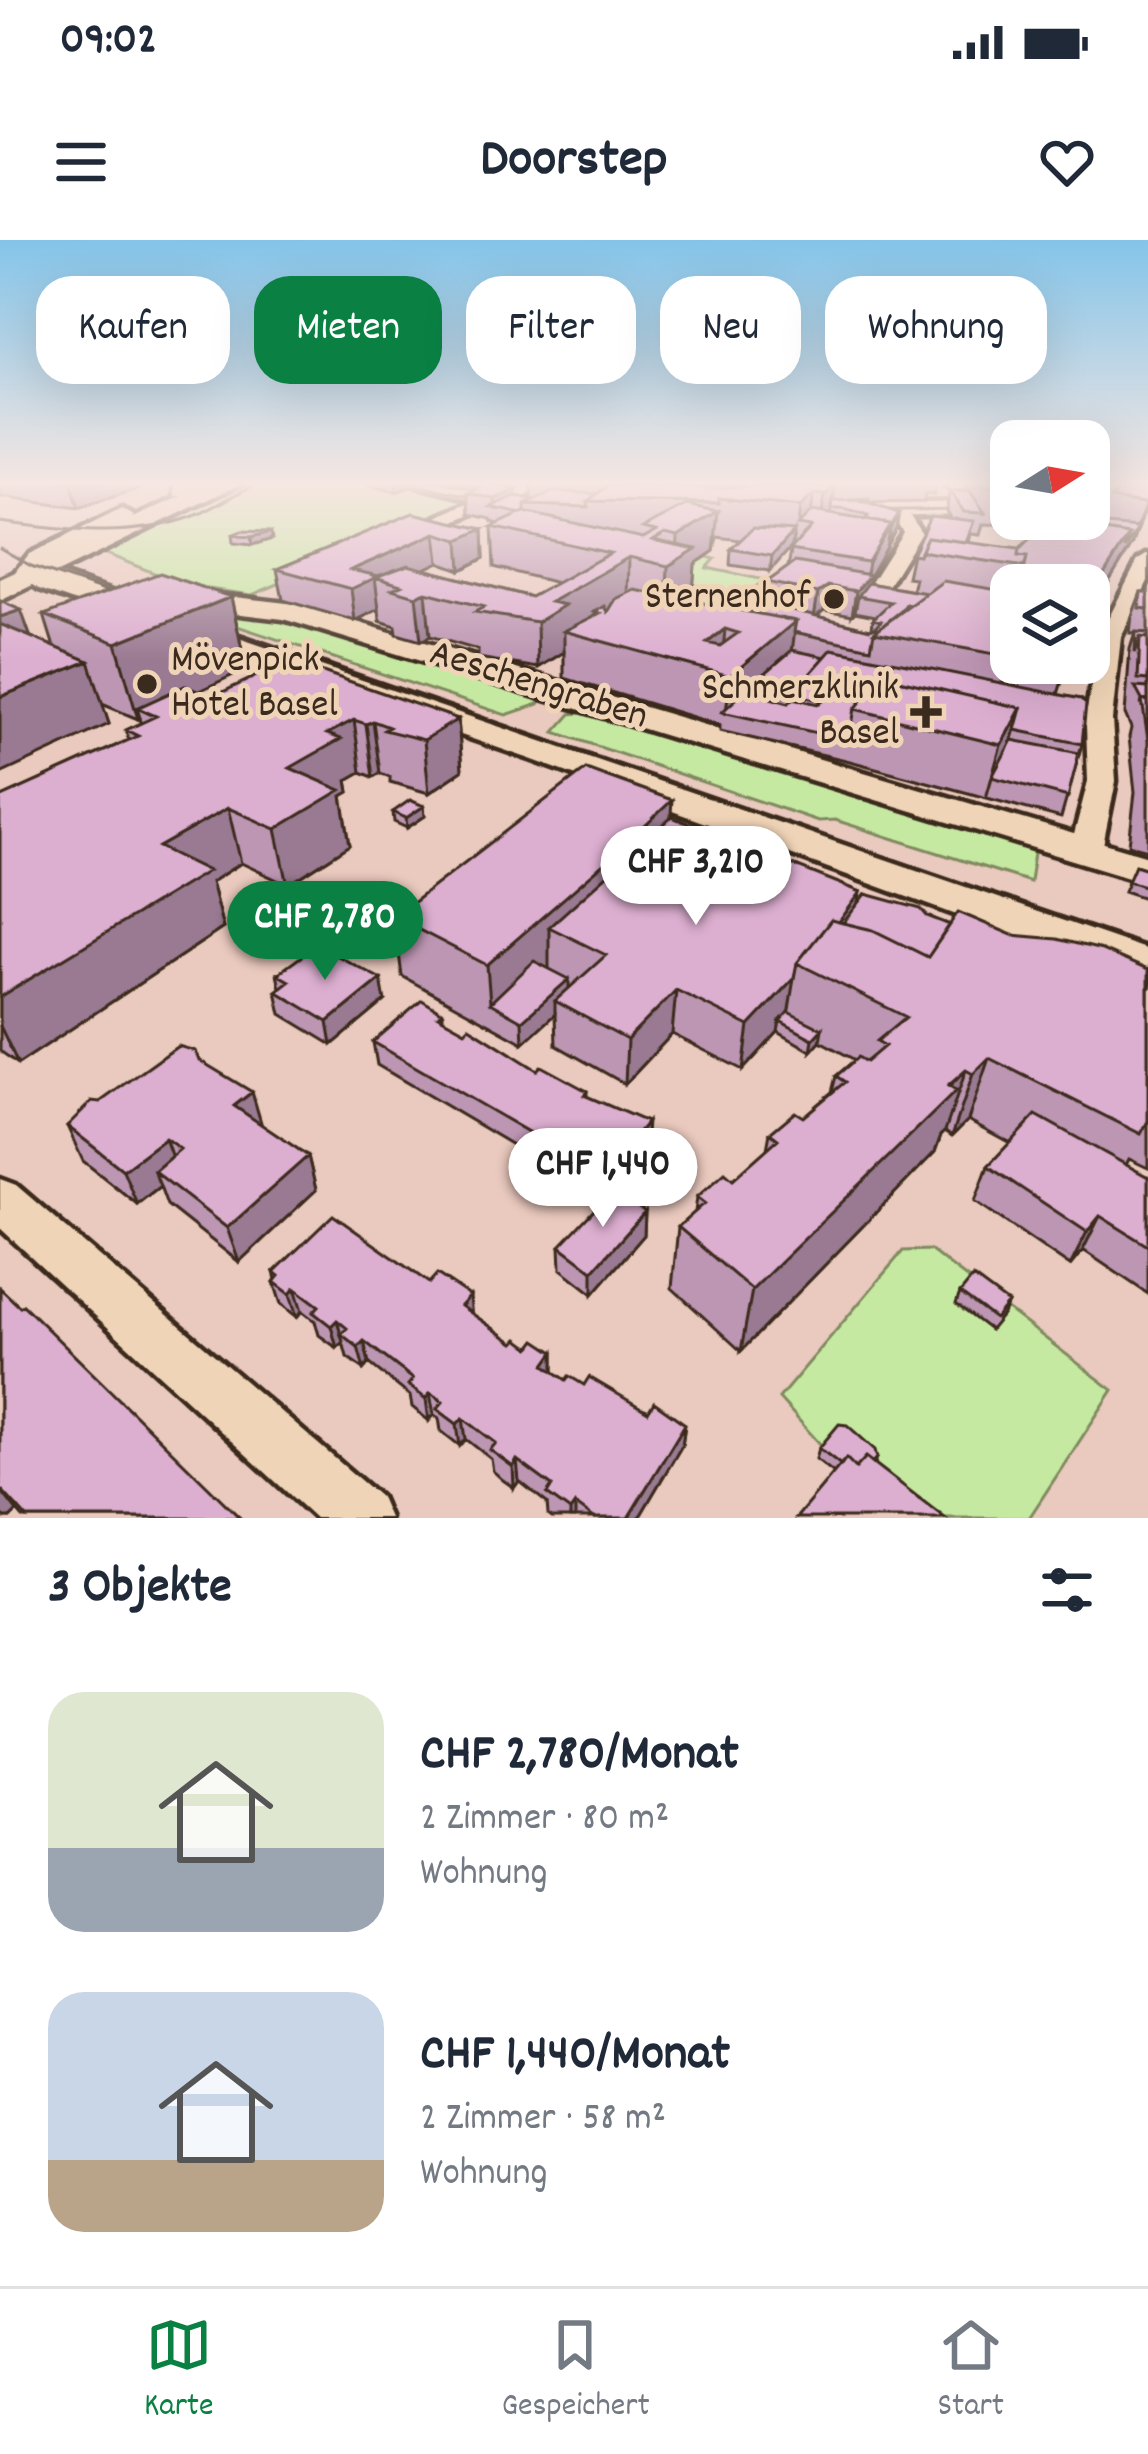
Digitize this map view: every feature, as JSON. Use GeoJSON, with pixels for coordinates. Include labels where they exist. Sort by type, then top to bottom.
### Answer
{"type":"FeatureCollection","features":[{"type":"Feature","properties":{"kind":"main road"},"geometry":{"type":"LineString","coordinates":[[0,596],[15,571],[72,542]]}},
{"type":"Feature","properties":{"kind":"main road"},"geometry":{"type":"LineString","coordinates":[[15,571],[98,542]]}},
{"type":"Feature","properties":{"kind":"main road","name":"Aeschengraben"},"geometry":{"type":"LineString","coordinates":[[66,556],[82,568],[170,598],[286,610],[1148,869]]}},
{"type":"Feature","properties":{"kind":"main road","name":"Aeschengraben"},"geometry":{"type":"LineString","coordinates":[[15,571],[543,751],[1148,968]]}},
{"type":"Feature","properties":{"kind":"main road"},"geometry":{"type":"LineString","coordinates":[[0,596],[76,591]]}},
{"type":"Feature","properties":{"kind":"main road"},"geometry":{"type":"LineString","coordinates":[[543,751],[544,727],[564,711],[589,703]]}},
{"type":"Feature","properties":{"kind":"street"},"geometry":{"type":"LineString","coordinates":[[873,595],[906,542]]}},
{"type":"Feature","properties":{"kind":"street"},"geometry":{"type":"LineString","coordinates":[[1086,850],[1102,782],[1099,720],[1111,637],[1148,560]]}},
{"type":"Feature","properties":{"kind":"street"},"geometry":{"type":"LineString","coordinates":[[252,682],[290,664]]}},
{"type":"Feature","properties":{"kind":"street"},"geometry":{"type":"LineString","coordinates":[[1011,702],[1099,720]]}},
{"type":"Feature","properties":{"kind":"street"},"geometry":{"type":"LineString","coordinates":[[0,1199],[359,1518]]}},
{"type":"Feature","properties":{"kind":"green space"},"geometry":{"type":"Polygon","coordinates":[[[123,542],[379,542],[252,595],[187,586],[101,552],[123,542]]]}},
{"type":"Feature","properties":{"kind":"green space"},"geometry":{"type":"Polygon","coordinates":[[[707,557],[715,559],[707,568],[765,580],[699,629],[628,600],[707,557]]]}},
{"type":"Feature","properties":{"kind":"green space"},"geometry":{"type":"Polygon","coordinates":[[[240,606],[542,698],[539,704],[506,715],[180,607],[240,606]]]}},
{"type":"Feature","properties":{"kind":"green space"},"geometry":{"type":"Polygon","coordinates":[[[594,711],[1035,845],[1030,882],[835,820],[818,821],[555,732],[571,714],[594,711]]]}},
{"type":"Feature","properties":{"kind":"green space"},"geometry":{"type":"Polygon","coordinates":[[[930,1250],[1113,1390],[1029,1518],[886,1518],[779,1398],[903,1251],[930,1250]]]}},
{"type":"Feature","properties":{"kind":"building"},"geometry":{"type":"Polygon","coordinates":[[[343,542],[416,542],[351,570],[379,576],[351,589],[277,569],[343,542]]]}},
{"type":"Feature","properties":{"kind":"building"},"geometry":{"type":"Polygon","coordinates":[[[558,542],[661,542],[696,549],[668,566],[629,557],[551,602],[565,605],[537,622],[475,612],[484,607],[426,592],[416,596],[392,589],[401,585],[375,577],[408,565],[531,597],[610,553],[558,542]]]}},
{"type":"Feature","properties":{"kind":"building"},"geometry":{"type":"Polygon","coordinates":[[[739,542],[785,542],[772,556],[731,549],[739,542]]]}},
{"type":"Feature","properties":{"kind":"building"},"geometry":{"type":"Polygon","coordinates":[[[798,542],[880,542],[868,562],[790,550],[798,542]]]}},
{"type":"Feature","properties":{"kind":"building"},"geometry":{"type":"Polygon","coordinates":[[[918,542],[925,542],[919,555],[912,554],[918,542]]]}},
{"type":"Feature","properties":{"kind":"building"},"geometry":{"type":"Polygon","coordinates":[[[925,542],[963,542],[1019,549],[1018,556],[1027,557],[1026,564],[920,551],[925,542]]]}},
{"type":"Feature","properties":{"kind":"building"},"geometry":{"type":"Polygon","coordinates":[[[1028,542],[1125,542],[1110,565],[1025,564],[1027,557],[1018,556],[1028,542]]]}},
{"type":"Feature","properties":{"kind":"building"},"geometry":{"type":"Polygon","coordinates":[[[795,562],[870,575],[856,591],[828,586],[818,593],[767,582],[795,562]]]}},
{"type":"Feature","properties":{"kind":"building"},"geometry":{"type":"Polygon","coordinates":[[[160,573],[231,597],[116,643],[44,615],[160,573]]]}},
{"type":"Feature","properties":{"kind":"building"},"geometry":{"type":"Polygon","coordinates":[[[943,581],[990,589],[990,653],[874,632],[943,581]]]}},
{"type":"Feature","properties":{"kind":"building"},"geometry":{"type":"Polygon","coordinates":[[[868,583],[926,593],[874,632],[871,648],[794,632],[796,621],[738,610],[766,590],[794,596],[780,607],[870,629],[881,621],[873,619],[891,602],[858,596],[868,583]]]}},
{"type":"Feature","properties":{"kind":"building"},"geometry":{"type":"Polygon","coordinates":[[[1148,589],[1148,609],[1139,608],[1141,592],[1148,589]]]}},
{"type":"Feature","properties":{"kind":"building"},"geometry":{"type":"Polygon","coordinates":[[[635,590],[796,621],[730,676],[564,631],[605,606],[608,612],[616,599],[635,590]],[[725,629],[707,643],[720,646],[738,633],[725,629]]]}},
{"type":"Feature","properties":{"kind":"building"},"geometry":{"type":"Polygon","coordinates":[[[0,601],[21,610],[0,617],[0,601]]]}},
{"type":"Feature","properties":{"kind":"building"},"geometry":{"type":"Polygon","coordinates":[[[2,625],[89,661],[0,697],[2,625]]]}},
{"type":"Feature","properties":{"kind":"building"},"geometry":{"type":"Polygon","coordinates":[[[1136,632],[1148,633],[1148,638],[1140,637],[1135,653],[1136,632]]]}},
{"type":"Feature","properties":{"kind":"building"},"geometry":{"type":"Polygon","coordinates":[[[1140,637],[1148,638],[1148,680],[1138,679],[1140,637]]]}},
{"type":"Feature","properties":{"kind":"building"},"geometry":{"type":"Polygon","coordinates":[[[832,649],[1081,699],[1086,704],[1082,744],[1015,730],[1021,708],[881,676],[873,686],[859,683],[861,680],[809,675],[832,649]]]}},
{"type":"Feature","properties":{"kind":"building"},"geometry":{"type":"Polygon","coordinates":[[[792,650],[825,657],[807,683],[867,694],[855,709],[849,740],[722,712],[745,691],[789,703],[792,699],[749,687],[792,650]],[[797,694],[794,698],[818,704],[822,701],[797,694]]]}},
{"type":"Feature","properties":{"kind":"building"},"geometry":{"type":"Polygon","coordinates":[[[317,670],[458,719],[424,740],[384,730],[389,727],[373,721],[354,720],[327,734],[341,739],[290,768],[341,790],[276,829],[228,808],[159,847],[208,871],[0,997],[0,798],[138,736],[126,730],[156,716],[137,708],[185,686],[212,697],[261,674],[317,670]]]}},
{"type":"Feature","properties":{"kind":"building"},"geometry":{"type":"Polygon","coordinates":[[[881,676],[1021,708],[1001,745],[855,709],[881,676]]]}},
{"type":"Feature","properties":{"kind":"building"},"geometry":{"type":"Polygon","coordinates":[[[1135,687],[1148,688],[1148,701],[1142,700],[1135,687]]]}},
{"type":"Feature","properties":{"kind":"building"},"geometry":{"type":"Polygon","coordinates":[[[1142,700],[1148,701],[1148,740],[1142,700]]]}},
{"type":"Feature","properties":{"kind":"building"},"geometry":{"type":"Polygon","coordinates":[[[1012,740],[1079,753],[1068,797],[992,777],[1012,740]]]}},
{"type":"Feature","properties":{"kind":"building"},"geometry":{"type":"Polygon","coordinates":[[[586,769],[672,800],[487,965],[394,917],[586,769]]]}},
{"type":"Feature","properties":{"kind":"building"},"geometry":{"type":"Polygon","coordinates":[[[410,800],[424,806],[406,818],[393,812],[410,800]]]}},
{"type":"Feature","properties":{"kind":"building"},"geometry":{"type":"Polygon","coordinates":[[[672,817],[861,892],[839,922],[831,920],[797,963],[794,978],[749,1026],[676,990],[627,1040],[555,1001],[606,955],[549,927],[672,817]]]}},
{"type":"Feature","properties":{"kind":"building"},"geometry":{"type":"Polygon","coordinates":[[[1135,865],[1148,869],[1148,887],[1128,881],[1135,865]]]}},
{"type":"Feature","properties":{"kind":"building"},"geometry":{"type":"Polygon","coordinates":[[[866,894],[921,909],[950,925],[928,957],[873,930],[843,923],[866,894]]]}},
{"type":"Feature","properties":{"kind":"building"},"geometry":{"type":"Polygon","coordinates":[[[958,912],[1012,935],[1102,950],[1148,970],[1148,1121],[1141,1134],[989,1058],[973,1074],[966,1070],[948,1086],[956,1091],[752,1290],[678,1227],[705,1203],[697,1197],[725,1172],[733,1179],[778,1139],[770,1133],[795,1112],[803,1117],[845,1082],[836,1076],[858,1057],[866,1062],[885,1046],[877,1041],[906,1017],[797,963],[831,920],[873,930],[928,957],[958,912]]]}},
{"type":"Feature","properties":{"kind":"building"},"geometry":{"type":"Polygon","coordinates":[[[317,945],[381,979],[328,1022],[276,991],[289,981],[277,974],[317,945]]]}},
{"type":"Feature","properties":{"kind":"building"},"geometry":{"type":"Polygon","coordinates":[[[534,961],[569,979],[522,1021],[490,1003],[534,961]]]}},
{"type":"Feature","properties":{"kind":"building"},"geometry":{"type":"Polygon","coordinates":[[[422,1000],[443,1013],[438,1016],[465,1031],[469,1027],[537,1070],[541,1066],[587,1091],[584,1095],[647,1122],[602,1175],[373,1042],[422,1000]]]}},
{"type":"Feature","properties":{"kind":"building"},"geometry":{"type":"Polygon","coordinates":[[[788,1012],[822,1029],[813,1039],[780,1021],[788,1012]]]}},
{"type":"Feature","properties":{"kind":"building"},"geometry":{"type":"Polygon","coordinates":[[[178,1046],[195,1051],[199,1060],[252,1092],[234,1106],[308,1156],[227,1228],[154,1171],[180,1149],[165,1138],[123,1170],[67,1126],[92,1101],[100,1102],[178,1046]]]}},
{"type":"Feature","properties":{"kind":"building"},"geometry":{"type":"Polygon","coordinates":[[[1036,1115],[1148,1177],[1148,1246],[1100,1216],[1087,1232],[988,1166],[1036,1115]]]}},
{"type":"Feature","properties":{"kind":"building"},"geometry":{"type":"Polygon","coordinates":[[[613,1190],[645,1212],[593,1271],[560,1246],[613,1190]]]}},
{"type":"Feature","properties":{"kind":"building"},"geometry":{"type":"Polygon","coordinates":[[[333,1215],[429,1283],[437,1274],[470,1296],[461,1306],[514,1343],[518,1339],[530,1348],[536,1340],[554,1352],[545,1365],[566,1380],[569,1376],[584,1385],[589,1377],[648,1412],[654,1402],[685,1424],[628,1518],[594,1518],[575,1504],[570,1511],[547,1494],[552,1486],[517,1460],[513,1467],[490,1450],[496,1443],[463,1418],[457,1424],[437,1409],[443,1402],[437,1397],[430,1393],[426,1399],[408,1385],[413,1379],[364,1341],[358,1347],[341,1334],[347,1328],[337,1320],[331,1326],[313,1312],[319,1306],[295,1288],[290,1294],[274,1282],[279,1276],[274,1272],[333,1215]]]}},
{"type":"Feature","properties":{"kind":"building"},"geometry":{"type":"Polygon","coordinates":[[[973,1277],[1008,1303],[995,1319],[960,1293],[973,1277]]]}},
{"type":"Feature","properties":{"kind":"building"},"geometry":{"type":"Polygon","coordinates":[[[0,1288],[23,1305],[240,1518],[27,1518],[0,1488],[0,1288]]]}},
{"type":"Feature","properties":{"kind":"building"},"geometry":{"type":"Polygon","coordinates":[[[839,1424],[847,1425],[875,1450],[873,1463],[866,1457],[856,1468],[846,1458],[841,1465],[819,1448],[839,1424]]]}},
{"type":"Feature","properties":{"kind":"building"},"geometry":{"type":"Polygon","coordinates":[[[866,1457],[945,1518],[796,1518],[846,1458],[856,1468],[866,1457]]]}},
{"type":"Feature","properties":{"kind":"tram line"},"geometry":{"type":"LineString","coordinates":[[0,548],[31,566],[137,602]]}},
{"type":"Feature","properties":{"kind":"tram line"},"geometry":{"type":"LineString","coordinates":[[211,627],[1148,946]]}},
{"type":"Feature","properties":{"kind":"place","name":"Sternenhof"},"geometry":{"type":"Point","coordinates":[834,599]}},
{"type":"Feature","properties":{"kind":"place","name":"Mövenpick Hotel Basel"},"geometry":{"type":"Point","coordinates":[147,684]}},
{"type":"Feature","properties":{"kind":"place","name":"Schmerzklinik Basel"},"geometry":{"type":"Point","coordinates":[926,712]}}]}
